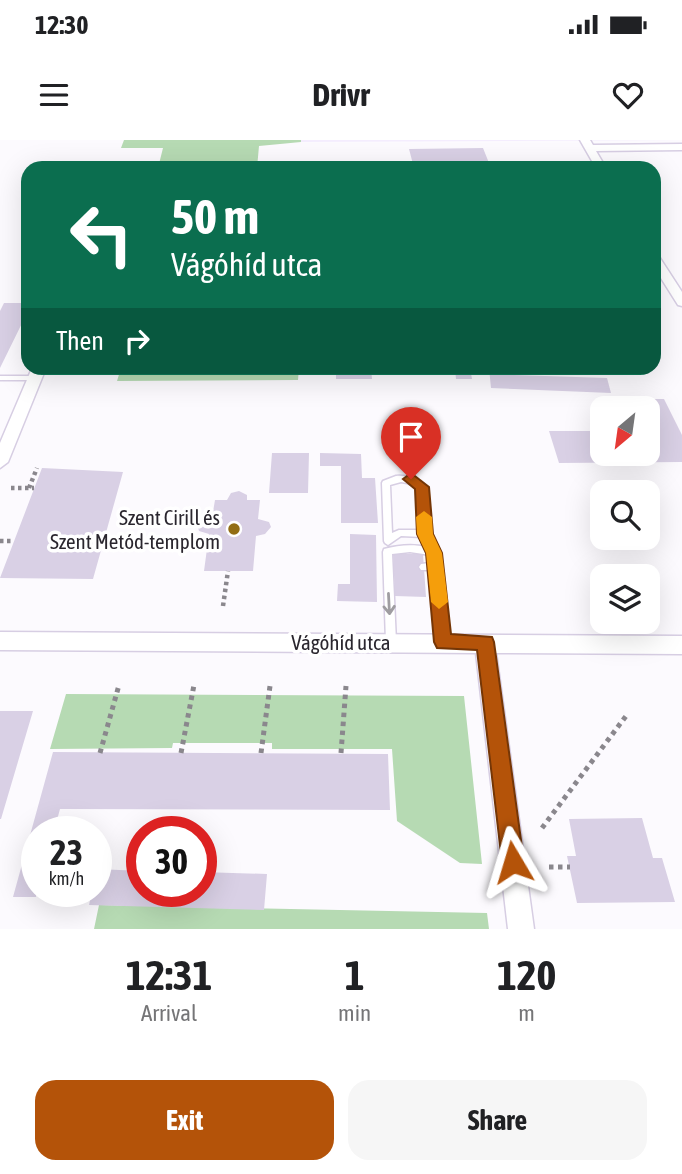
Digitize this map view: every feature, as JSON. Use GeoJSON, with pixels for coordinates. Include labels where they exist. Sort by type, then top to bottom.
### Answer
{"type":"FeatureCollection","features":[{"type":"Feature","properties":{"kind":"street"},"geometry":{"type":"LineString","coordinates":[[587,144],[682,147]]}},
{"type":"Feature","properties":{"kind":"street"},"geometry":{"type":"LineString","coordinates":[[587,144],[597,161]]}},
{"type":"Feature","properties":{"kind":"street"},"geometry":{"type":"LineString","coordinates":[[661,268],[682,302]]}},
{"type":"Feature","properties":{"kind":"street"},"geometry":{"type":"LineString","coordinates":[[0,463],[36,375]]}},
{"type":"Feature","properties":{"kind":"street","name":"Vágóhíd utca"},"geometry":{"type":"LineString","coordinates":[[0,641],[682,645]]}},
{"type":"Feature","properties":{"kind":"street"},"geometry":{"type":"LineString","coordinates":[[485,642],[521,929]]}},
{"type":"Feature","properties":{"kind":"lane"},"geometry":{"type":"LineString","coordinates":[[0,378],[22,375]]}},
{"type":"Feature","properties":{"kind":"lane"},"geometry":{"type":"LineString","coordinates":[[391,642],[386,483],[396,478],[411,479],[422,487],[425,534],[434,553],[443,642]]}},
{"type":"Feature","properties":{"kind":"lane"},"geometry":{"type":"LineString","coordinates":[[388,539],[400,533],[425,534]]}},
{"type":"Feature","properties":{"kind":"lane"},"geometry":{"type":"LineString","coordinates":[[387,552],[397,548],[421,548],[434,553]]}},
{"type":"Feature","properties":{"kind":"lane"},"geometry":{"type":"LineString","coordinates":[[424,567],[435,566]]}},
{"type":"Feature","properties":{"kind":"path"},"geometry":{"type":"LineString","coordinates":[[11,488],[32,488],[37,468]]}},
{"type":"Feature","properties":{"kind":"path"},"geometry":{"type":"LineString","coordinates":[[0,541],[14,541]]}},
{"type":"Feature","properties":{"kind":"path"},"geometry":{"type":"LineString","coordinates":[[223,606],[228,571]]}},
{"type":"Feature","properties":{"kind":"path"},"geometry":{"type":"LineString","coordinates":[[100,752],[119,685]]}},
{"type":"Feature","properties":{"kind":"path"},"geometry":{"type":"LineString","coordinates":[[181,753],[194,685]]}},
{"type":"Feature","properties":{"kind":"path"},"geometry":{"type":"LineString","coordinates":[[261,753],[270,686]]}},
{"type":"Feature","properties":{"kind":"path"},"geometry":{"type":"LineString","coordinates":[[341,753],[346,686]]}},
{"type":"Feature","properties":{"kind":"path"},"geometry":{"type":"LineString","coordinates":[[542,828],[626,716]]}},
{"type":"Feature","properties":{"kind":"path"},"geometry":{"type":"LineString","coordinates":[[549,867],[570,867]]}},
{"type":"Feature","properties":{"kind":"shaded area"},"geometry":{"type":"Polygon","coordinates":[[[301,140],[682,140],[301,142],[301,140]]]}},
{"type":"Feature","properties":{"kind":"green space"},"geometry":{"type":"Polygon","coordinates":[[[124,140],[301,140],[259,146],[258,161],[160,161],[163,148],[121,148],[124,140]]]}},
{"type":"Feature","properties":{"kind":"green space"},"geometry":{"type":"Polygon","coordinates":[[[119,375],[298,375],[298,380],[117,381],[119,375]]]}},
{"type":"Feature","properties":{"kind":"green space"},"geometry":{"type":"Polygon","coordinates":[[[66,694],[464,696],[482,864],[460,863],[397,821],[392,749],[272,749],[272,743],[173,743],[172,748],[50,749],[66,694]]]}},
{"type":"Feature","properties":{"kind":"green space"},"geometry":{"type":"Polygon","coordinates":[[[112,905],[487,913],[489,929],[94,929],[99,907],[112,905]]]}},
{"type":"Feature","properties":{"kind":"building"},"geometry":{"type":"Polygon","coordinates":[[[483,148],[488,161],[412,161],[409,149],[483,148]]]}},
{"type":"Feature","properties":{"kind":"building"},"geometry":{"type":"Polygon","coordinates":[[[4,303],[21,303],[21,325],[0,368],[0,311],[4,303]]]}},
{"type":"Feature","properties":{"kind":"building"},"geometry":{"type":"Polygon","coordinates":[[[336,375],[372,375],[372,379],[336,379],[336,375]]]}},
{"type":"Feature","properties":{"kind":"building"},"geometry":{"type":"Polygon","coordinates":[[[456,375],[471,375],[472,379],[456,379],[456,375]]]}},
{"type":"Feature","properties":{"kind":"building"},"geometry":{"type":"Polygon","coordinates":[[[490,375],[607,378],[611,393],[491,388],[490,375]]]}},
{"type":"Feature","properties":{"kind":"building"},"geometry":{"type":"Polygon","coordinates":[[[660,399],[664,399],[682,435],[682,462],[660,462],[660,399]]]}},
{"type":"Feature","properties":{"kind":"building"},"geometry":{"type":"Polygon","coordinates":[[[549,431],[590,431],[590,463],[559,463],[549,431]]]}},
{"type":"Feature","properties":{"kind":"building"},"geometry":{"type":"Polygon","coordinates":[[[272,453],[309,453],[308,493],[269,493],[272,453]]]}},
{"type":"Feature","properties":{"kind":"building"},"geometry":{"type":"Polygon","coordinates":[[[320,453],[361,454],[362,478],[375,478],[378,523],[341,523],[341,466],[320,466],[320,453]]]}},
{"type":"Feature","properties":{"kind":"building"},"geometry":{"type":"Polygon","coordinates":[[[42,468],[123,472],[93,579],[0,578],[42,468]]]}},
{"type":"Feature","properties":{"kind":"building","name":"Szent Cirill és Szent Metód-templom"},"geometry":{"type":"Polygon","coordinates":[[[239,491],[247,495],[247,500],[260,500],[258,519],[269,522],[271,527],[265,534],[256,536],[253,571],[204,571],[209,534],[199,531],[197,524],[212,518],[215,500],[227,500],[231,493],[239,491]]]}},
{"type":"Feature","properties":{"kind":"building"},"geometry":{"type":"Polygon","coordinates":[[[350,534],[376,535],[377,602],[337,601],[338,584],[350,584],[350,534]]]}},
{"type":"Feature","properties":{"kind":"building"},"geometry":{"type":"Polygon","coordinates":[[[393,554],[423,554],[426,597],[395,596],[393,554]]]}},
{"type":"Feature","properties":{"kind":"building"},"geometry":{"type":"Polygon","coordinates":[[[0,711],[33,711],[1,819],[0,819],[0,711]]]}},
{"type":"Feature","properties":{"kind":"building"},"geometry":{"type":"Polygon","coordinates":[[[53,752],[388,754],[390,810],[60,809],[58,816],[35,816],[53,752]]]}},
{"type":"Feature","properties":{"kind":"building"},"geometry":{"type":"Polygon","coordinates":[[[642,818],[653,858],[662,858],[675,902],[577,903],[567,856],[576,856],[569,819],[642,818]]]}},
{"type":"Feature","properties":{"kind":"building"},"geometry":{"type":"Polygon","coordinates":[[[21,868],[21,897],[13,897],[21,868]]]}},
{"type":"Feature","properties":{"kind":"building"},"geometry":{"type":"Polygon","coordinates":[[[112,870],[126,870],[126,906],[112,906],[112,870]]]}},
{"type":"Feature","properties":{"kind":"building"},"geometry":{"type":"Polygon","coordinates":[[[217,872],[267,874],[264,910],[159,907],[217,907],[217,872]]]}},
{"type":"Feature","properties":{"kind":"slow traffic"},"geometry":{"type":"LineString","coordinates":[[424,517],[425,534],[434,553],[439,602]]}},
{"type":"Feature","properties":{"kind":"place","name":"Szent Cirill és Szent Metód-templom"},"geometry":{"type":"Point","coordinates":[234,529]}},
{"type":"Feature","properties":{"kind":"route"},"geometry":{"type":"LineString","coordinates":[[411,479],[422,487],[425,534],[434,553],[443,642],[485,642],[513,862]]}}]}
